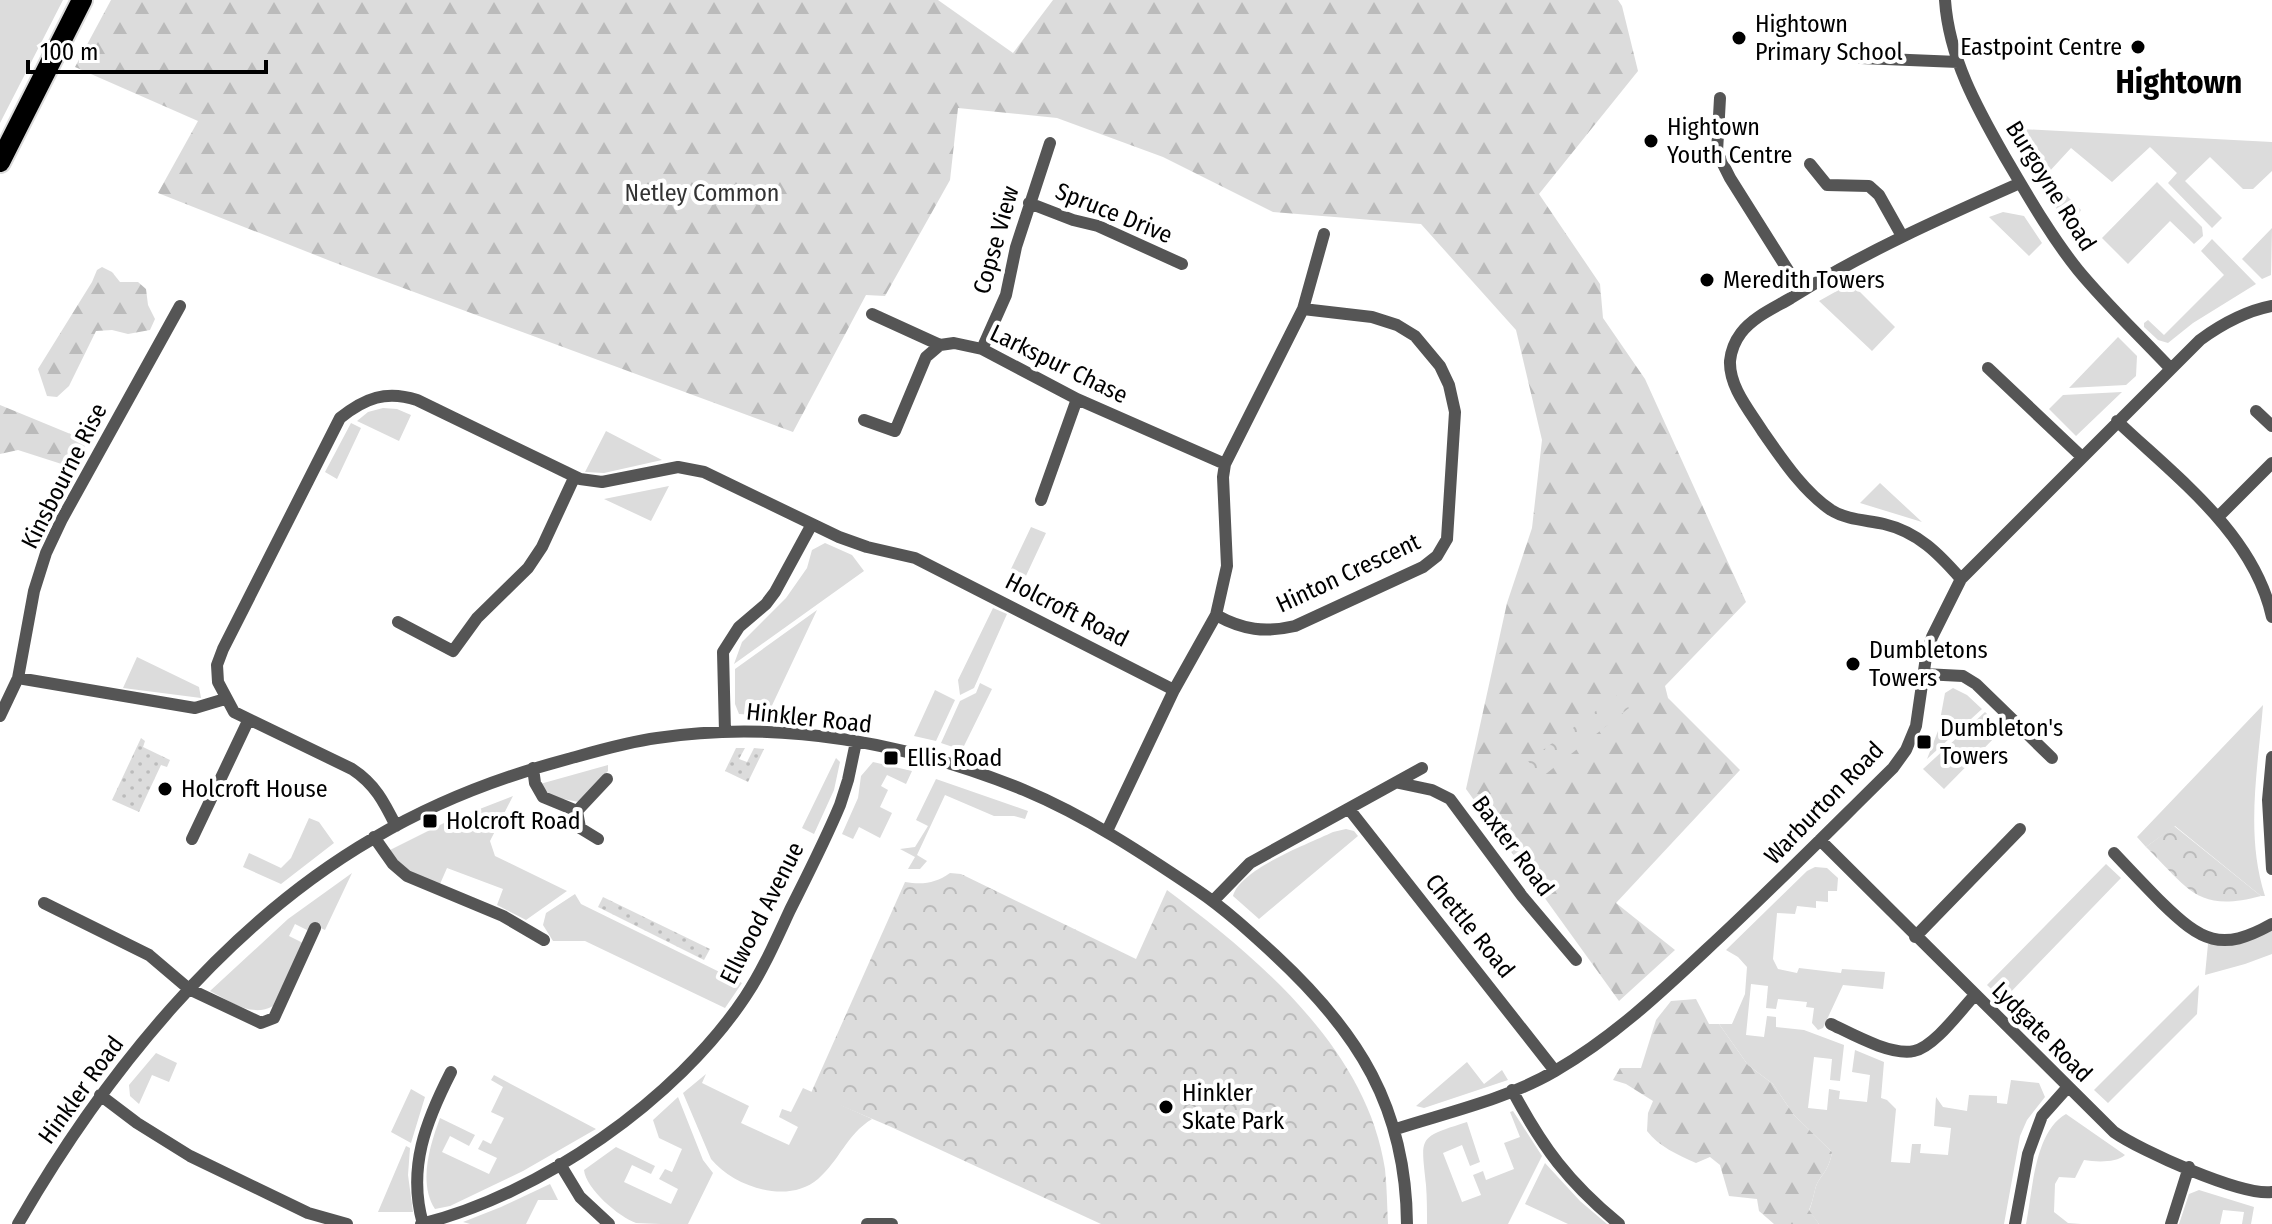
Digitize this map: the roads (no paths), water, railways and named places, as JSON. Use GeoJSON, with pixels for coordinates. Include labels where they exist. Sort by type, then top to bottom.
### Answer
{"type":"FeatureCollection","features":[{"type":"Feature","properties":{"kind":"main road"},"geometry":{"type":"LineString","coordinates":[[0,162],[82,0]]}},
{"type":"Feature","properties":{"kind":"street","name":"Burgoyne Road"},"geometry":{"type":"LineString","coordinates":[[1945,0],[1947,26],[1958,62],[1981,114],[2041,219],[2079,271],[2170,368]]}},
{"type":"Feature","properties":{"kind":"street"},"geometry":{"type":"LineString","coordinates":[[1861,58],[1958,62]]}},
{"type":"Feature","properties":{"kind":"street"},"geometry":{"type":"LineString","coordinates":[[1720,98],[1717,152],[1801,291]]}},
{"type":"Feature","properties":{"kind":"street","name":"Copse View"},"geometry":{"type":"LineString","coordinates":[[982,349],[1006,295],[1016,247],[1050,143]]}},
{"type":"Feature","properties":{"kind":"street"},"geometry":{"type":"LineString","coordinates":[[1810,164],[1827,185],[1869,186],[1879,195],[1902,236]]}},
{"type":"Feature","properties":{"kind":"street"},"geometry":{"type":"LineString","coordinates":[[1961,579],[1920,537],[1886,524],[1846,517],[1831,509],[1783,461],[1739,394],[1732,377],[1730,359],[1742,331],[1755,320],[1849,261],[2020,183]]}},
{"type":"Feature","properties":{"kind":"street","name":"Spruce Drive"},"geometry":{"type":"LineString","coordinates":[[1029,203],[1098,226],[1182,264]]}},
{"type":"Feature","properties":{"kind":"street"},"geometry":{"type":"LineString","coordinates":[[1107,831],[1174,690],[1216,615],[1227,566],[1225,464],[1303,309],[1324,234]]}},
{"type":"Feature","properties":{"kind":"street","name":"Kinsbourne Rise"},"geometry":{"type":"LineString","coordinates":[[0,716],[18,678],[34,591],[46,553],[180,306]]}},
{"type":"Feature","properties":{"kind":"street","name":"Warburton Road"},"geometry":{"type":"LineString","coordinates":[[1396,1129],[1512,1090],[1555,1071],[1602,1041],[1650,1003],[1893,768],[1906,750],[1916,726],[1932,637],[1961,579],[2170,368],[2216,329],[2257,309],[2272,306]]}},
{"type":"Feature","properties":{"kind":"street","name":"Hinton Crescent"},"geometry":{"type":"LineString","coordinates":[[1216,615],[1250,630],[1273,631],[1295,626],[1423,567],[1437,556],[1447,539],[1455,412],[1449,385],[1440,366],[1415,336],[1397,325],[1372,317],[1303,309]]}},
{"type":"Feature","properties":{"kind":"street","name":"Larkspur Chase"},"geometry":{"type":"LineString","coordinates":[[872,314],[940,345],[954,343],[982,349],[1077,399],[1225,464]]}},
{"type":"Feature","properties":{"kind":"street"},"geometry":{"type":"LineString","coordinates":[[864,420],[895,431],[926,357],[940,345]]}},
{"type":"Feature","properties":{"kind":"street"},"geometry":{"type":"LineString","coordinates":[[1988,368],[2082,457]]}},
{"type":"Feature","properties":{"kind":"street","name":"Holcroft Road"},"geometry":{"type":"LineString","coordinates":[[225,699],[218,682],[217,665],[223,649],[340,418],[370,398],[386,395],[409,398],[574,478],[602,482],[678,467],[704,472],[867,547],[915,558],[1174,690]]}},
{"type":"Feature","properties":{"kind":"street"},"geometry":{"type":"LineString","coordinates":[[1041,500],[1077,399]]}},
{"type":"Feature","properties":{"kind":"street"},"geometry":{"type":"LineString","coordinates":[[2256,411],[2272,426]]}},
{"type":"Feature","properties":{"kind":"street"},"geometry":{"type":"LineString","coordinates":[[2117,421],[2218,517],[2267,595],[2272,617]]}},
{"type":"Feature","properties":{"kind":"street"},"geometry":{"type":"LineString","coordinates":[[2218,517],[2272,463]]}},
{"type":"Feature","properties":{"kind":"street"},"geometry":{"type":"LineString","coordinates":[[398,622],[453,651],[477,618],[528,568],[542,547],[574,478]]}},
{"type":"Feature","properties":{"kind":"street"},"geometry":{"type":"LineString","coordinates":[[725,732],[723,652],[739,627],[775,592],[812,524]]}},
{"type":"Feature","properties":{"kind":"street"},"geometry":{"type":"LineString","coordinates":[[1924,674],[1963,676],[1976,684],[2052,758]]}},
{"type":"Feature","properties":{"kind":"street"},"geometry":{"type":"LineString","coordinates":[[18,678],[195,708],[225,699],[234,712],[248,721],[352,769],[368,780],[380,794],[396,826]]}},
{"type":"Feature","properties":{"kind":"street"},"geometry":{"type":"LineString","coordinates":[[192,839],[248,721]]}},
{"type":"Feature","properties":{"kind":"street","name":"Hinkler Road"},"geometry":{"type":"LineString","coordinates":[[18,1224],[100,1095],[189,989],[244,936],[342,857],[374,837],[465,793],[533,768],[654,738],[725,732],[785,733],[856,742],[930,759],[1024,790],[1107,831],[1213,901],[1284,963],[1338,1021],[1377,1083],[1396,1129],[1405,1171],[1407,1224]]}},
{"type":"Feature","properties":{"kind":"street","name":"Ellwood Avenue"},"geometry":{"type":"LineString","coordinates":[[422,1224],[478,1206],[560,1164],[612,1131],[654,1098],[703,1049],[743,1000],[769,955],[831,827],[845,792],[856,742]]}},
{"type":"Feature","properties":{"kind":"street"},"geometry":{"type":"LineString","coordinates":[[2272,757],[2268,800],[2272,869]]}},
{"type":"Feature","properties":{"kind":"street"},"geometry":{"type":"LineString","coordinates":[[533,768],[535,783],[543,797],[577,811]]}},
{"type":"Feature","properties":{"kind":"street"},"geometry":{"type":"LineString","coordinates":[[1213,901],[1250,863],[1422,768]]}},
{"type":"Feature","properties":{"kind":"street"},"geometry":{"type":"LineString","coordinates":[[577,811],[607,779]]}},
{"type":"Feature","properties":{"kind":"street","name":"Baxter Road"},"geometry":{"type":"LineString","coordinates":[[1399,783],[1432,790],[1450,799],[1522,896],[1576,960]]}},
{"type":"Feature","properties":{"kind":"street","name":"Chettle Road"},"geometry":{"type":"LineString","coordinates":[[1349,809],[1529,1034],[1555,1071]]}},
{"type":"Feature","properties":{"kind":"street"},"geometry":{"type":"LineString","coordinates":[[577,811],[580,828],[593,839]]}},
{"type":"Feature","properties":{"kind":"street"},"geometry":{"type":"LineString","coordinates":[[1915,937],[2020,829]]}},
{"type":"Feature","properties":{"kind":"street"},"geometry":{"type":"LineString","coordinates":[[374,837],[393,864],[407,876],[503,916],[544,940]]}},
{"type":"Feature","properties":{"kind":"street","name":"Lydgate Road"},"geometry":{"type":"LineString","coordinates":[[1820,840],[2114,1132],[2133,1145],[2238,1188],[2272,1192]]}},
{"type":"Feature","properties":{"kind":"street"},"geometry":{"type":"LineString","coordinates":[[2114,853],[2185,925],[2203,938],[2237,939],[2255,934],[2272,924]]}},
{"type":"Feature","properties":{"kind":"street"},"geometry":{"type":"LineString","coordinates":[[44,903],[149,955],[189,989],[261,1023],[274,1018],[313,933],[297,932]]}},
{"type":"Feature","properties":{"kind":"street"},"geometry":{"type":"LineString","coordinates":[[1831,1024],[1880,1046],[1914,1051],[1944,1029],[1974,996]]}},
{"type":"Feature","properties":{"kind":"street"},"geometry":{"type":"LineString","coordinates":[[422,1224],[417,1186],[419,1151],[425,1127],[451,1072]]}},
{"type":"Feature","properties":{"kind":"street"},"geometry":{"type":"LineString","coordinates":[[2015,1224],[2028,1154],[2042,1116],[2067,1088]]}},
{"type":"Feature","properties":{"kind":"street"},"geometry":{"type":"LineString","coordinates":[[1512,1090],[1536,1135],[1557,1163],[1596,1205],[1619,1224]]}},
{"type":"Feature","properties":{"kind":"street"},"geometry":{"type":"LineString","coordinates":[[100,1095],[178,1149],[299,1209],[329,1221],[347,1224]]}},
{"type":"Feature","properties":{"kind":"street"},"geometry":{"type":"LineString","coordinates":[[560,1164],[580,1197],[609,1224]]}},
{"type":"Feature","properties":{"kind":"street"},"geometry":{"type":"LineString","coordinates":[[2171,1224],[2189,1167]]}},
{"type":"Feature","properties":{"kind":"street"},"geometry":{"type":"LineString","coordinates":[[292,1224],[299,1209]]}},
{"type":"Feature","properties":{"kind":"street"},"geometry":{"type":"LineString","coordinates":[[867,1224],[892,1224]]}},
{"type":"Feature","properties":{"kind":"place","name":"Hightown Primary School"},"geometry":{"type":"Point","coordinates":[1739,38]}},
{"type":"Feature","properties":{"kind":"place","name":"Eastpoint Centre"},"geometry":{"type":"Point","coordinates":[2138,47]}},
{"type":"Feature","properties":{"kind":"place","name":"Hightown Youth Centre"},"geometry":{"type":"Point","coordinates":[1651,141]}},
{"type":"Feature","properties":{"kind":"place","name":"Meredith Towers"},"geometry":{"type":"Point","coordinates":[1707,280]}},
{"type":"Feature","properties":{"kind":"place","name":"Dumbletons Towers"},"geometry":{"type":"Point","coordinates":[1853,664]}},
{"type":"Feature","properties":{"kind":"place","name":"Dumbleton's Towers"},"geometry":{"type":"Point","coordinates":[1924,742]}},
{"type":"Feature","properties":{"kind":"place","name":"Ellis Road"},"geometry":{"type":"Point","coordinates":[891,758]}},
{"type":"Feature","properties":{"kind":"place","name":"Holcroft House"},"geometry":{"type":"Point","coordinates":[165,789]}},
{"type":"Feature","properties":{"kind":"place","name":"Holcroft Road"},"geometry":{"type":"Point","coordinates":[430,821]}},
{"type":"Feature","properties":{"kind":"place","name":"Hinkler Skate Park"},"geometry":{"type":"Point","coordinates":[1166,1107]}},
{"type":"Feature","properties":{"kind":"district","name":"Hightown"},"geometry":{"type":"Point","coordinates":[2179,82]}},
{"type":"Feature","properties":{"kind":"park label","name":"Netley Common"},"geometry":{"type":"Point","coordinates":[702,193]}}]}
